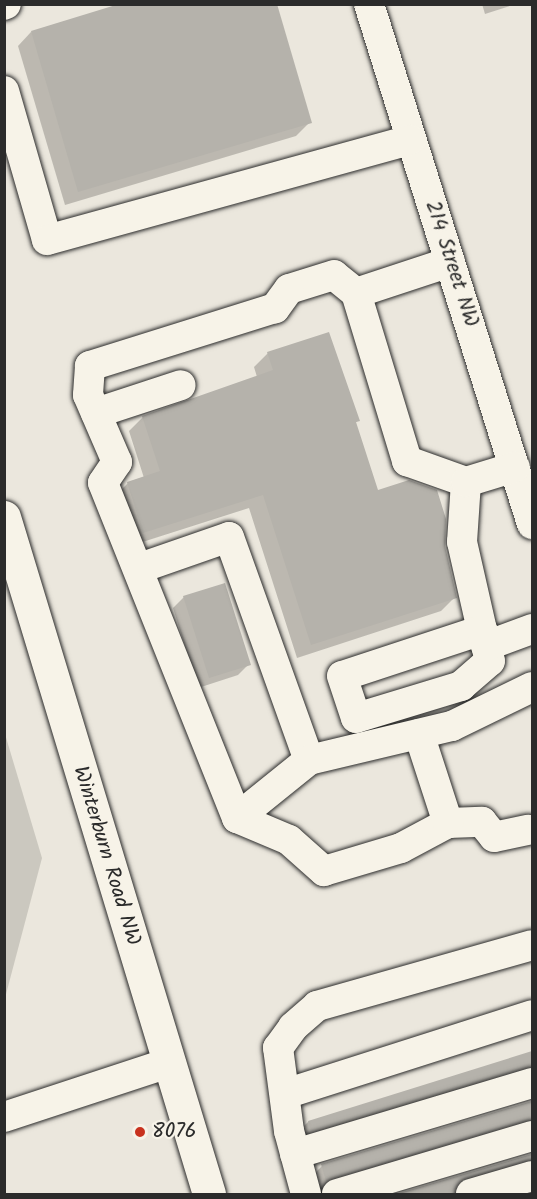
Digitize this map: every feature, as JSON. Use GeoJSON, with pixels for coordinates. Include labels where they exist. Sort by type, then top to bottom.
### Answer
{"type":"FeatureCollection","features":[{"type":"Feature","properties":{"kind":"main road","name":"Winterburn Road NW"},"geometry":{"type":"LineString","coordinates":[[4,517],[209,1194]]}},
{"type":"Feature","properties":{"kind":"street","name":"214 Street NW"},"geometry":{"type":"LineString","coordinates":[[369,4],[532,524]]}},
{"type":"Feature","properties":{"kind":"street"},"geometry":{"type":"LineString","coordinates":[[4,91],[46,240],[411,140]]}},
{"type":"Feature","properties":{"kind":"street"},"geometry":{"type":"LineString","coordinates":[[356,293],[450,262]]}},
{"type":"Feature","properties":{"kind":"street"},"geometry":{"type":"LineString","coordinates":[[515,467],[466,482],[407,461],[356,293],[334,275],[289,289],[275,308],[90,366],[88,395],[117,462],[103,483],[124,543],[140,568],[190,708],[208,741],[237,818],[290,840],[324,871],[401,848],[448,823],[482,822],[494,837],[528,830]]}},
{"type":"Feature","properties":{"kind":"street"},"geometry":{"type":"LineString","coordinates":[[96,413],[181,385]]}},
{"type":"Feature","properties":{"kind":"street"},"geometry":{"type":"LineString","coordinates":[[466,482],[462,542],[484,638],[532,629]]}},
{"type":"Feature","properties":{"kind":"street"},"geometry":{"type":"LineString","coordinates":[[140,568],[229,537],[309,760]]}},
{"type":"Feature","properties":{"kind":"street"},"geometry":{"type":"LineString","coordinates":[[237,818],[309,760],[452,726],[532,687]]}},
{"type":"Feature","properties":{"kind":"street"},"geometry":{"type":"LineString","coordinates":[[419,734],[448,823]]}},
{"type":"Feature","properties":{"kind":"street"},"geometry":{"type":"LineString","coordinates":[[306,1194],[295,1154],[278,1048],[293,1027],[317,1006],[532,945]]}},
{"type":"Feature","properties":{"kind":"street"},"geometry":{"type":"LineString","coordinates":[[285,1094],[532,1014]]}},
{"type":"Feature","properties":{"kind":"street"},"geometry":{"type":"LineString","coordinates":[[4,1117],[168,1064]]}},
{"type":"Feature","properties":{"kind":"street"},"geometry":{"type":"LineString","coordinates":[[295,1154],[532,1083]]}},
{"type":"Feature","properties":{"kind":"street"},"geometry":{"type":"LineString","coordinates":[[337,1194],[532,1136]]}},
{"type":"Feature","properties":{"kind":"street"},"geometry":{"type":"LineString","coordinates":[[471,1194],[532,1176]]}},
{"type":"Feature","properties":{"kind":"shaded area"},"geometry":{"type":"Polygon","coordinates":[[[5,734],[42,858],[5,998],[5,734]]]}},
{"type":"Feature","properties":{"kind":"building"},"geometry":{"type":"Polygon","coordinates":[[[119,4],[277,4],[312,123],[78,192],[31,31],[119,4]]]}},
{"type":"Feature","properties":{"kind":"building"},"geometry":{"type":"Polygon","coordinates":[[[329,332],[360,421],[356,422],[378,490],[409,480],[437,490],[446,519],[445,546],[457,598],[311,645],[263,495],[143,533],[127,482],[160,471],[142,416],[273,370],[267,352],[329,332]]]}},
{"type":"Feature","properties":{"kind":"building"},"geometry":{"type":"Polygon","coordinates":[[[225,583],[251,665],[209,678],[183,596],[225,583]]]}},
{"type":"Feature","properties":{"kind":"building"},"geometry":{"type":"Polygon","coordinates":[[[532,1051],[532,1066],[311,1131],[308,1121],[532,1051]]]}},
{"type":"Feature","properties":{"kind":"building"},"geometry":{"type":"Polygon","coordinates":[[[532,1101],[532,1119],[326,1181],[321,1164],[532,1101]]]}},
{"type":"Feature","properties":{"kind":"building"},"geometry":{"type":"Polygon","coordinates":[[[532,1154],[532,1159],[466,1178],[458,1183],[454,1194],[396,1194],[532,1154]]]}},
{"type":"Feature","properties":{"kind":"place","name":"8076"},"geometry":{"type":"Point","coordinates":[140,1132]}}]}
